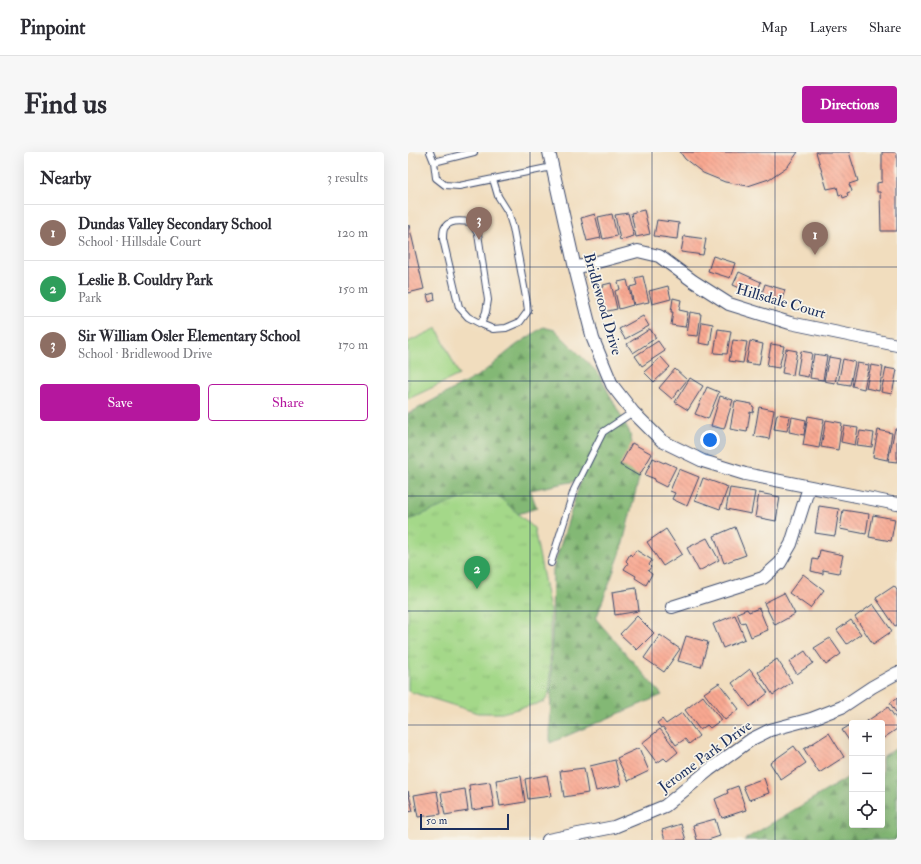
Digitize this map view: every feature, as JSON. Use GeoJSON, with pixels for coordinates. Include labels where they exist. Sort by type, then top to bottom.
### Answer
{"type":"FeatureCollection","features":[{"type":"Feature","properties":{"kind":"street","name":"Bridlewood Drive"},"geometry":{"type":"LineString","coordinates":[[548,152],[593,339],[612,385],[633,412],[662,441],[703,461],[745,474],[897,504]]}},
{"type":"Feature","properties":{"kind":"street","name":"Hillsdale Court"},"geometry":{"type":"LineString","coordinates":[[575,268],[638,251],[652,254],[659,256],[693,281],[729,304],[790,323],[897,345]]}},
{"type":"Feature","properties":{"kind":"street"},"geometry":{"type":"LineString","coordinates":[[672,607],[763,578],[780,563],[791,544],[809,487]]}},
{"type":"Feature","properties":{"kind":"street","name":"Jerome Park Drive"},"geometry":{"type":"LineString","coordinates":[[548,840],[614,828],[665,806],[709,770],[752,739],[770,730],[810,720],[842,707],[872,687],[897,673]]}},
{"type":"Feature","properties":{"kind":"lane"},"geometry":{"type":"LineString","coordinates":[[430,152],[434,162],[436,178],[445,185],[459,186],[552,167]]}},
{"type":"Feature","properties":{"kind":"lane"},"geometry":{"type":"LineString","coordinates":[[434,162],[474,152]]}},
{"type":"Feature","properties":{"kind":"lane"},"geometry":{"type":"LineString","coordinates":[[481,324],[486,312],[488,300],[478,234],[471,222],[459,220],[449,223],[446,226],[444,229],[443,239],[459,307],[468,317],[481,324],[492,329],[506,328],[520,322],[528,311],[513,228],[508,212],[498,196],[493,179]]}},
{"type":"Feature","properties":{"kind":"lane"},"geometry":{"type":"LineString","coordinates":[[551,563],[574,490],[603,432],[633,412]]}},
{"type":"Feature","properties":{"kind":"green space"},"geometry":{"type":"Polygon","coordinates":[[[543,327],[555,330],[598,373],[629,431],[640,474],[621,551],[596,619],[662,695],[550,743],[553,569],[581,480],[530,490],[537,508],[408,549],[408,414],[481,374],[515,346],[543,327]]]}},
{"type":"Feature","properties":{"kind":"green space"},"geometry":{"type":"Polygon","coordinates":[[[437,328],[459,375],[408,399],[408,342],[437,328]]]}},
{"type":"Feature","properties":{"kind":"green space"},"geometry":{"type":"Polygon","coordinates":[[[497,495],[534,528],[550,610],[550,691],[544,702],[502,713],[478,713],[408,691],[408,520],[468,496],[497,495]]]}},
{"type":"Feature","properties":{"kind":"green space"},"geometry":{"type":"Polygon","coordinates":[[[897,748],[897,840],[744,840],[849,777],[849,828],[885,828],[885,755],[897,748]]]}},
{"type":"Feature","properties":{"kind":"building"},"geometry":{"type":"Polygon","coordinates":[[[680,152],[798,152],[788,166],[769,179],[748,186],[725,182],[703,173],[685,159],[680,152]]]}},
{"type":"Feature","properties":{"kind":"building"},"geometry":{"type":"Polygon","coordinates":[[[816,152],[849,152],[858,181],[849,184],[852,191],[847,193],[848,196],[843,198],[842,194],[839,195],[837,187],[827,189],[816,152]]]}},
{"type":"Feature","properties":{"kind":"building"},"geometry":{"type":"Polygon","coordinates":[[[882,152],[897,152],[897,231],[881,231],[880,192],[877,192],[877,183],[882,182],[882,152]]]}},
{"type":"Feature","properties":{"kind":"building"},"geometry":{"type":"Polygon","coordinates":[[[644,210],[650,234],[636,237],[631,213],[644,210]]]}},
{"type":"Feature","properties":{"kind":"building"},"geometry":{"type":"Polygon","coordinates":[[[628,213],[634,236],[620,240],[615,215],[628,213]]]}},
{"type":"Feature","properties":{"kind":"building"},"geometry":{"type":"Polygon","coordinates":[[[595,214],[601,238],[587,241],[581,218],[595,214]]]}},
{"type":"Feature","properties":{"kind":"building"},"geometry":{"type":"Polygon","coordinates":[[[612,214],[617,236],[603,239],[598,217],[612,214]]]}},
{"type":"Feature","properties":{"kind":"building"},"geometry":{"type":"Polygon","coordinates":[[[657,220],[679,223],[677,239],[654,236],[657,220]]]}},
{"type":"Feature","properties":{"kind":"building"},"geometry":{"type":"Polygon","coordinates":[[[409,225],[424,289],[408,293],[408,226],[409,225]]]}},
{"type":"Feature","properties":{"kind":"building"},"geometry":{"type":"Polygon","coordinates":[[[684,236],[706,239],[703,255],[681,252],[684,236]]]}},
{"type":"Feature","properties":{"kind":"building"},"geometry":{"type":"Polygon","coordinates":[[[713,256],[735,263],[730,278],[708,271],[713,256]]]}},
{"type":"Feature","properties":{"kind":"building"},"geometry":{"type":"Polygon","coordinates":[[[739,272],[761,282],[756,295],[733,285],[739,272]]]}},
{"type":"Feature","properties":{"kind":"building"},"geometry":{"type":"Polygon","coordinates":[[[643,276],[649,302],[634,305],[630,287],[637,285],[635,278],[643,276]]]}},
{"type":"Feature","properties":{"kind":"building"},"geometry":{"type":"Polygon","coordinates":[[[627,280],[633,305],[619,309],[615,291],[620,289],[618,282],[627,280]]]}},
{"type":"Feature","properties":{"kind":"building"},"geometry":{"type":"Polygon","coordinates":[[[611,283],[617,309],[603,312],[597,289],[604,287],[603,285],[611,283]]]}},
{"type":"Feature","properties":{"kind":"building"},"geometry":{"type":"Polygon","coordinates":[[[765,284],[785,290],[780,305],[760,299],[765,284]]]}},
{"type":"Feature","properties":{"kind":"building"},"geometry":{"type":"Polygon","coordinates":[[[668,286],[671,299],[652,304],[649,291],[668,286]]]}},
{"type":"Feature","properties":{"kind":"building"},"geometry":{"type":"Polygon","coordinates":[[[434,293],[435,300],[429,302],[427,295],[434,293]]]}},
{"type":"Feature","properties":{"kind":"building"},"geometry":{"type":"Polygon","coordinates":[[[673,298],[681,300],[679,310],[688,312],[685,327],[671,325],[673,298]]]}},
{"type":"Feature","properties":{"kind":"building"},"geometry":{"type":"Polygon","coordinates":[[[690,312],[701,314],[698,336],[687,335],[690,312]]]}},
{"type":"Feature","properties":{"kind":"building"},"geometry":{"type":"Polygon","coordinates":[[[643,316],[649,326],[625,339],[619,329],[643,316]]]}},
{"type":"Feature","properties":{"kind":"building"},"geometry":{"type":"Polygon","coordinates":[[[702,322],[713,324],[710,345],[699,343],[702,322]]]}},
{"type":"Feature","properties":{"kind":"building"},"geometry":{"type":"Polygon","coordinates":[[[650,329],[656,338],[633,353],[627,344],[650,329]]]}},
{"type":"Feature","properties":{"kind":"building"},"geometry":{"type":"Polygon","coordinates":[[[718,329],[731,331],[727,354],[714,353],[718,329]]]}},
{"type":"Feature","properties":{"kind":"building"},"geometry":{"type":"Polygon","coordinates":[[[733,340],[747,342],[743,363],[729,361],[733,340]]]}},
{"type":"Feature","properties":{"kind":"building"},"geometry":{"type":"Polygon","coordinates":[[[658,341],[665,351],[642,366],[635,356],[658,341]]]}},
{"type":"Feature","properties":{"kind":"building"},"geometry":{"type":"Polygon","coordinates":[[[750,341],[763,344],[759,365],[746,363],[750,341]]]}},
{"type":"Feature","properties":{"kind":"building"},"geometry":{"type":"Polygon","coordinates":[[[771,344],[784,346],[779,368],[767,366],[771,344]]]}},
{"type":"Feature","properties":{"kind":"building"},"geometry":{"type":"Polygon","coordinates":[[[786,349],[797,351],[793,375],[782,373],[786,349]]]}},
{"type":"Feature","properties":{"kind":"building"},"geometry":{"type":"Polygon","coordinates":[[[801,351],[812,353],[808,377],[797,375],[801,351]]]}},
{"type":"Feature","properties":{"kind":"building"},"geometry":{"type":"Polygon","coordinates":[[[814,354],[827,356],[823,380],[810,378],[814,354]]]}},
{"type":"Feature","properties":{"kind":"building"},"geometry":{"type":"Polygon","coordinates":[[[661,357],[670,367],[654,382],[644,372],[661,357]]]}},
{"type":"Feature","properties":{"kind":"building"},"geometry":{"type":"Polygon","coordinates":[[[829,357],[840,359],[835,383],[824,381],[829,357]]]}},
{"type":"Feature","properties":{"kind":"building"},"geometry":{"type":"Polygon","coordinates":[[[843,359],[855,362],[850,385],[838,383],[843,359]]]}},
{"type":"Feature","properties":{"kind":"building"},"geometry":{"type":"Polygon","coordinates":[[[857,363],[869,365],[864,389],[852,386],[857,363]]]}},
{"type":"Feature","properties":{"kind":"building"},"geometry":{"type":"Polygon","coordinates":[[[871,365],[883,367],[879,391],[866,388],[871,365]]]}},
{"type":"Feature","properties":{"kind":"building"},"geometry":{"type":"Polygon","coordinates":[[[886,368],[897,370],[892,394],[881,392],[886,368]]]}},
{"type":"Feature","properties":{"kind":"building"},"geometry":{"type":"Polygon","coordinates":[[[675,369],[687,380],[672,399],[659,388],[675,369]]]}},
{"type":"Feature","properties":{"kind":"building"},"geometry":{"type":"Polygon","coordinates":[[[690,378],[703,386],[688,410],[675,402],[690,378]]]}},
{"type":"Feature","properties":{"kind":"building"},"geometry":{"type":"Polygon","coordinates":[[[707,387],[719,392],[708,419],[695,414],[707,387]]]}},
{"type":"Feature","properties":{"kind":"building"},"geometry":{"type":"Polygon","coordinates":[[[720,396],[733,400],[724,429],[711,426],[720,396]]]}},
{"type":"Feature","properties":{"kind":"building"},"geometry":{"type":"Polygon","coordinates":[[[735,401],[752,404],[754,407],[753,413],[750,412],[747,432],[730,429],[735,401]]]}},
{"type":"Feature","properties":{"kind":"building"},"geometry":{"type":"Polygon","coordinates":[[[759,407],[774,410],[769,439],[754,436],[759,407]]]}},
{"type":"Feature","properties":{"kind":"building"},"geometry":{"type":"Polygon","coordinates":[[[777,414],[790,416],[787,431],[774,429],[777,414]]]}},
{"type":"Feature","properties":{"kind":"building"},"geometry":{"type":"Polygon","coordinates":[[[808,416],[824,419],[819,448],[803,445],[808,416]]]}},
{"type":"Feature","properties":{"kind":"building"},"geometry":{"type":"Polygon","coordinates":[[[792,417],[806,420],[804,435],[789,432],[792,417]]]}},
{"type":"Feature","properties":{"kind":"building"},"geometry":{"type":"Polygon","coordinates":[[[826,420],[842,423],[838,450],[821,447],[826,420]]]}},
{"type":"Feature","properties":{"kind":"building"},"geometry":{"type":"Polygon","coordinates":[[[844,426],[858,428],[855,445],[841,442],[844,426]]]}},
{"type":"Feature","properties":{"kind":"building"},"geometry":{"type":"Polygon","coordinates":[[[895,429],[897,429],[897,462],[888,461],[895,429]]]}},
{"type":"Feature","properties":{"kind":"building"},"geometry":{"type":"Polygon","coordinates":[[[878,430],[892,433],[887,460],[873,457],[878,430]]]}},
{"type":"Feature","properties":{"kind":"building"},"geometry":{"type":"Polygon","coordinates":[[[860,431],[874,433],[872,447],[857,445],[860,431]]]}},
{"type":"Feature","properties":{"kind":"building"},"geometry":{"type":"Polygon","coordinates":[[[632,443],[652,454],[639,476],[620,465],[632,443]]]}},
{"type":"Feature","properties":{"kind":"building"},"geometry":{"type":"Polygon","coordinates":[[[653,458],[676,467],[666,487],[654,481],[655,479],[645,475],[653,458]]]}},
{"type":"Feature","properties":{"kind":"building"},"geometry":{"type":"Polygon","coordinates":[[[679,469],[699,477],[687,506],[672,499],[675,493],[670,491],[679,469]]]}},
{"type":"Feature","properties":{"kind":"building"},"geometry":{"type":"Polygon","coordinates":[[[703,478],[728,487],[720,509],[695,500],[703,478]]]}},
{"type":"Feature","properties":{"kind":"building"},"geometry":{"type":"Polygon","coordinates":[[[730,488],[755,492],[751,514],[726,509],[730,488]]]}},
{"type":"Feature","properties":{"kind":"building"},"geometry":{"type":"Polygon","coordinates":[[[759,493],[780,497],[776,521],[755,517],[759,493]]]}},
{"type":"Feature","properties":{"kind":"building"},"geometry":{"type":"Polygon","coordinates":[[[819,506],[839,509],[835,536],[815,533],[819,506]]]}},
{"type":"Feature","properties":{"kind":"building"},"geometry":{"type":"Polygon","coordinates":[[[843,510],[869,514],[866,534],[840,529],[843,510]]]}},
{"type":"Feature","properties":{"kind":"building"},"geometry":{"type":"Polygon","coordinates":[[[873,515],[895,519],[891,541],[869,537],[873,515]]]}},
{"type":"Feature","properties":{"kind":"building"},"geometry":{"type":"Polygon","coordinates":[[[735,527],[746,555],[724,563],[714,536],[735,527]]]}},
{"type":"Feature","properties":{"kind":"building"},"geometry":{"type":"Polygon","coordinates":[[[666,529],[682,554],[663,566],[647,542],[666,529]]]}},
{"type":"Feature","properties":{"kind":"building"},"geometry":{"type":"Polygon","coordinates":[[[707,538],[719,560],[699,571],[687,548],[707,538]]]}},
{"type":"Feature","properties":{"kind":"building"},"geometry":{"type":"Polygon","coordinates":[[[636,550],[652,560],[649,565],[651,567],[648,571],[652,574],[646,585],[635,578],[636,576],[624,569],[628,563],[626,561],[630,554],[632,556],[636,550]]]}},
{"type":"Feature","properties":{"kind":"building"},"geometry":{"type":"Polygon","coordinates":[[[820,550],[843,555],[839,573],[823,570],[823,574],[811,571],[813,559],[818,560],[820,550]]]}},
{"type":"Feature","properties":{"kind":"building"},"geometry":{"type":"Polygon","coordinates":[[[803,574],[824,590],[810,608],[789,593],[803,574]]]}},
{"type":"Feature","properties":{"kind":"building"},"geometry":{"type":"Polygon","coordinates":[[[894,586],[897,590],[897,625],[895,626],[876,598],[894,586]]]}},
{"type":"Feature","properties":{"kind":"building"},"geometry":{"type":"Polygon","coordinates":[[[636,588],[639,611],[615,615],[612,592],[636,588]]]}},
{"type":"Feature","properties":{"kind":"building"},"geometry":{"type":"Polygon","coordinates":[[[784,593],[795,614],[775,625],[764,603],[784,593]]]}},
{"type":"Feature","properties":{"kind":"building"},"geometry":{"type":"Polygon","coordinates":[[[873,604],[892,631],[873,644],[855,617],[873,604]]]}},
{"type":"Feature","properties":{"kind":"building"},"geometry":{"type":"Polygon","coordinates":[[[759,608],[768,630],[751,637],[745,622],[741,623],[737,613],[747,609],[749,612],[759,608]]]}},
{"type":"Feature","properties":{"kind":"building"},"geometry":{"type":"Polygon","coordinates":[[[735,615],[745,639],[723,648],[713,624],[735,615]]]}},
{"type":"Feature","properties":{"kind":"building"},"geometry":{"type":"Polygon","coordinates":[[[637,616],[654,633],[637,650],[620,634],[637,616]]]}},
{"type":"Feature","properties":{"kind":"building"},"geometry":{"type":"Polygon","coordinates":[[[851,620],[861,634],[847,644],[837,630],[851,620]]]}},
{"type":"Feature","properties":{"kind":"building"},"geometry":{"type":"Polygon","coordinates":[[[660,635],[680,649],[664,672],[644,658],[660,635]]]}},
{"type":"Feature","properties":{"kind":"building"},"geometry":{"type":"Polygon","coordinates":[[[686,636],[708,642],[701,667],[678,661],[686,636]]]}},
{"type":"Feature","properties":{"kind":"building"},"geometry":{"type":"Polygon","coordinates":[[[830,638],[841,654],[826,665],[814,648],[830,638]]]}},
{"type":"Feature","properties":{"kind":"building"},"geometry":{"type":"Polygon","coordinates":[[[805,651],[813,663],[797,674],[789,662],[805,651]]]}},
{"type":"Feature","properties":{"kind":"building"},"geometry":{"type":"Polygon","coordinates":[[[777,659],[792,682],[773,695],[758,672],[777,659]]]}},
{"type":"Feature","properties":{"kind":"building"},"geometry":{"type":"Polygon","coordinates":[[[750,669],[768,693],[750,707],[732,683],[750,669]]]}},
{"type":"Feature","properties":{"kind":"building"},"geometry":{"type":"Polygon","coordinates":[[[719,683],[739,709],[725,720],[704,693],[719,683]]]}},
{"type":"Feature","properties":{"kind":"building"},"geometry":{"type":"Polygon","coordinates":[[[703,696],[721,720],[710,728],[707,725],[700,730],[685,710],[703,696]]]}},
{"type":"Feature","properties":{"kind":"building"},"geometry":{"type":"Polygon","coordinates":[[[897,698],[897,714],[890,703],[897,698]]]}},
{"type":"Feature","properties":{"kind":"building"},"geometry":{"type":"Polygon","coordinates":[[[888,707],[897,720],[897,729],[885,737],[885,720],[868,720],[888,707]]]}},
{"type":"Feature","properties":{"kind":"building"},"geometry":{"type":"Polygon","coordinates":[[[682,713],[699,736],[689,744],[685,739],[676,745],[663,727],[661,728],[657,723],[662,719],[666,724],[682,713]]]}},
{"type":"Feature","properties":{"kind":"building"},"geometry":{"type":"Polygon","coordinates":[[[849,726],[849,740],[842,730],[849,726]]]}},
{"type":"Feature","properties":{"kind":"building"},"geometry":{"type":"Polygon","coordinates":[[[660,729],[678,752],[667,761],[664,758],[657,763],[642,743],[660,729]]]}},
{"type":"Feature","properties":{"kind":"building"},"geometry":{"type":"Polygon","coordinates":[[[829,733],[844,757],[819,773],[804,749],[829,733]]]}},
{"type":"Feature","properties":{"kind":"building"},"geometry":{"type":"Polygon","coordinates":[[[794,746],[806,763],[781,780],[770,763],[794,746]]]}},
{"type":"Feature","properties":{"kind":"building"},"geometry":{"type":"Polygon","coordinates":[[[639,748],[649,771],[628,781],[617,758],[639,748]]]}},
{"type":"Feature","properties":{"kind":"building"},"geometry":{"type":"Polygon","coordinates":[[[615,760],[621,785],[596,791],[590,766],[615,760]]]}},
{"type":"Feature","properties":{"kind":"building"},"geometry":{"type":"Polygon","coordinates":[[[584,768],[588,793],[564,797],[560,771],[584,768]]]}},
{"type":"Feature","properties":{"kind":"building"},"geometry":{"type":"Polygon","coordinates":[[[547,775],[551,796],[528,799],[525,779],[547,775]]]}},
{"type":"Feature","properties":{"kind":"building"},"geometry":{"type":"Polygon","coordinates":[[[521,776],[525,802],[500,806],[496,780],[521,776]]]}},
{"type":"Feature","properties":{"kind":"building"},"geometry":{"type":"Polygon","coordinates":[[[764,778],[769,793],[749,800],[743,786],[764,778]]]}},
{"type":"Feature","properties":{"kind":"building"},"geometry":{"type":"Polygon","coordinates":[[[490,782],[494,807],[472,810],[469,785],[490,782]]]}},
{"type":"Feature","properties":{"kind":"building"},"geometry":{"type":"Polygon","coordinates":[[[738,786],[746,810],[722,818],[715,799],[728,793],[727,790],[738,786]]]}},
{"type":"Feature","properties":{"kind":"building"},"geometry":{"type":"Polygon","coordinates":[[[465,789],[468,811],[445,815],[441,793],[465,789]]]}},
{"type":"Feature","properties":{"kind":"building"},"geometry":{"type":"Polygon","coordinates":[[[408,791],[413,811],[408,812],[408,791]]]}},
{"type":"Feature","properties":{"kind":"building"},"geometry":{"type":"Polygon","coordinates":[[[437,791],[441,814],[418,817],[414,795],[437,791]]]}},
{"type":"Feature","properties":{"kind":"building"},"geometry":{"type":"Polygon","coordinates":[[[715,819],[720,836],[708,840],[697,840],[693,825],[715,819]]]}},
{"type":"Feature","properties":{"kind":"building"},"geometry":{"type":"Polygon","coordinates":[[[681,824],[686,840],[665,840],[662,830],[681,824]]]}},
{"type":"Feature","properties":{"kind":"place","name":"Sir William Osler Elementary School"},"geometry":{"type":"Point","coordinates":[479,240]}},
{"type":"Feature","properties":{"kind":"place","name":"Dundas Valley Secondary School"},"geometry":{"type":"Point","coordinates":[815,255]}},
{"type":"Feature","properties":{"kind":"place","name":"Leslie B. Couldry Park"},"geometry":{"type":"Point","coordinates":[477,589]}}]}
